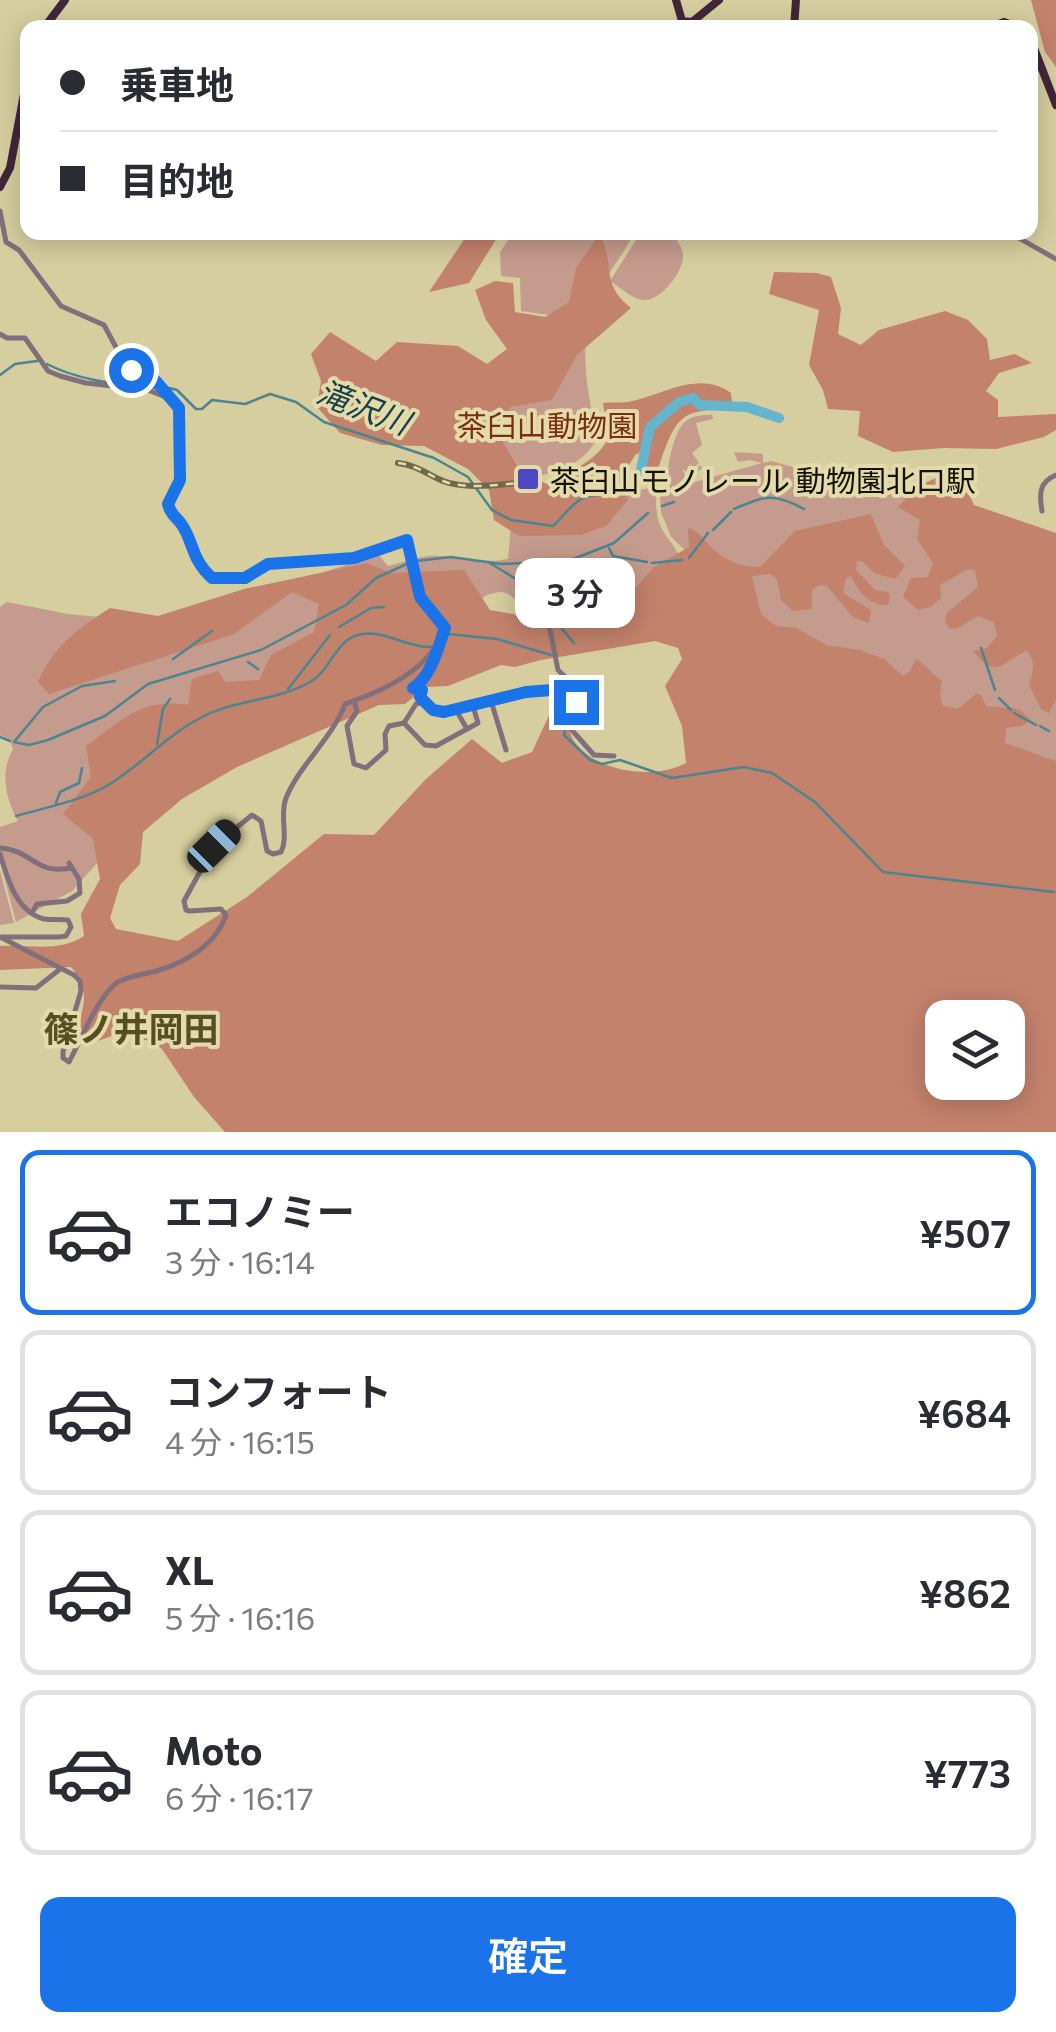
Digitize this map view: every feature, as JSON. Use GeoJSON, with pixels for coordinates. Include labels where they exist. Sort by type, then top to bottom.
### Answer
{"type":"FeatureCollection","features":[{"type":"Feature","properties":{"kind":"main road"},"geometry":{"type":"LineString","coordinates":[[696,20],[719,0]]}},
{"type":"Feature","properties":{"kind":"main road"},"geometry":{"type":"LineString","coordinates":[[1038,59],[1056,106]]}},
{"type":"Feature","properties":{"kind":"main road"},"geometry":{"type":"LineString","coordinates":[[0,186],[10,168],[20,115]]}},
{"type":"Feature","properties":{"kind":"street"},"geometry":{"type":"LineString","coordinates":[[0,211],[6,242],[19,250],[47,290],[62,306],[104,325],[125,364],[153,378],[174,400],[180,414],[180,480],[168,504],[170,515],[182,524],[192,552],[206,572],[220,580],[245,578],[268,564],[354,558],[407,540],[420,597],[445,628],[420,685],[413,688],[422,690],[420,697],[425,702],[437,712],[547,688],[577,688]]}},
{"type":"Feature","properties":{"kind":"street"},"geometry":{"type":"LineString","coordinates":[[1022,240],[1056,259]]}},
{"type":"Feature","properties":{"kind":"street"},"geometry":{"type":"LineString","coordinates":[[0,334],[24,338],[48,371],[60,376],[86,384],[148,390],[174,400]]}},
{"type":"Feature","properties":{"kind":"street"},"geometry":{"type":"LineString","coordinates":[[1042,511],[1042,486],[1056,475]]}},
{"type":"Feature","properties":{"kind":"street"},"geometry":{"type":"LineString","coordinates":[[550,625],[558,670],[577,688]]}},
{"type":"Feature","properties":{"kind":"street"},"geometry":{"type":"LineString","coordinates":[[0,937],[80,981],[63,1052],[63,1058],[70,1062],[77,1041],[116,983],[162,970],[203,949],[226,919],[224,911],[217,908],[186,910],[184,901],[214,846],[248,816],[257,816],[267,851],[277,854],[284,849],[282,813],[287,796],[338,724],[345,704],[399,681],[436,651]]}},
{"type":"Feature","properties":{"kind":"street"},"geometry":{"type":"LineString","coordinates":[[577,688],[570,728],[573,734],[594,754],[614,756]]}},
{"type":"Feature","properties":{"kind":"street"},"geometry":{"type":"LineString","coordinates":[[491,700],[506,750]]}},
{"type":"Feature","properties":{"kind":"street"},"geometry":{"type":"LineString","coordinates":[[354,701],[357,711],[347,726],[354,764],[366,768],[386,750],[389,726],[404,723],[416,704],[425,702]]}},
{"type":"Feature","properties":{"kind":"street"},"geometry":{"type":"LineString","coordinates":[[404,723],[419,740],[432,747],[478,723],[472,706]]}},
{"type":"Feature","properties":{"kind":"street"},"geometry":{"type":"LineString","coordinates":[[456,710],[466,729]]}},
{"type":"Feature","properties":{"kind":"street"},"geometry":{"type":"LineString","coordinates":[[0,937],[60,937],[69,933],[71,927],[68,920],[40,918],[33,912],[13,892],[0,851],[20,851],[46,870],[70,865],[78,879],[80,892],[68,902],[37,904],[33,912]]}},
{"type":"Feature","properties":{"kind":"street"},"geometry":{"type":"LineString","coordinates":[[0,987],[36,988],[59,970]]}},
{"type":"Feature","properties":{"kind":"green space","name":"茶臼山動物園"},"geometry":{"type":"Polygon","coordinates":[[[508,240],[630,240],[598,293],[587,329],[587,383],[597,437],[577,461],[547,474],[527,477],[468,396],[556,316],[521,311],[520,278],[501,276],[500,252],[508,240]]]}},
{"type":"Feature","properties":{"kind":"green space"},"geometry":{"type":"Polygon","coordinates":[[[636,240],[676,240],[680,246],[680,268],[671,283],[652,299],[632,296],[610,281],[636,240]]]}},
{"type":"Feature","properties":{"kind":"green space"},"geometry":{"type":"Polygon","coordinates":[[[712,415],[713,419],[696,423],[702,445],[692,453],[699,463],[688,472],[682,469],[686,477],[701,465],[689,480],[691,483],[762,463],[738,462],[734,452],[763,454],[763,463],[771,461],[862,486],[918,496],[1056,543],[1056,818],[805,663],[671,537],[661,512],[660,494],[670,487],[669,465],[679,431],[684,423],[712,415]]]}},
{"type":"Feature","properties":{"kind":"green space"},"geometry":{"type":"Polygon","coordinates":[[[650,488],[656,493],[662,529],[683,570],[558,630],[547,616],[508,594],[487,595],[194,786],[98,862],[72,891],[16,922],[0,861],[0,827],[18,821],[6,784],[6,766],[13,749],[9,739],[0,735],[0,607],[7,602],[68,614],[141,621],[274,589],[378,554],[388,566],[428,556],[508,559],[511,524],[650,488]]]}},
{"type":"Feature","properties":{"kind":"green space"},"geometry":{"type":"Polygon","coordinates":[[[0,871],[14,923],[0,925],[0,871]]]}},
{"type":"Feature","properties":{"kind":"shaded area"},"geometry":{"type":"Polygon","coordinates":[[[1031,0],[1056,0],[1056,67],[1045,52],[1031,0]]]}},
{"type":"Feature","properties":{"kind":"shaded area"},"geometry":{"type":"Polygon","coordinates":[[[464,240],[496,240],[469,283],[429,292],[464,240]]]}},
{"type":"Feature","properties":{"kind":"shaded area"},"geometry":{"type":"Polygon","coordinates":[[[595,240],[603,241],[612,284],[631,308],[577,355],[552,400],[510,407],[500,438],[520,469],[546,484],[592,457],[606,443],[608,435],[603,403],[628,402],[680,386],[706,383],[731,393],[733,410],[701,411],[682,419],[659,466],[648,472],[642,451],[635,455],[621,479],[628,500],[606,526],[581,535],[519,536],[494,520],[489,490],[468,469],[424,446],[382,445],[340,433],[317,407],[321,381],[311,354],[330,332],[376,361],[397,342],[458,346],[487,364],[507,349],[486,320],[475,290],[495,281],[513,283],[515,312],[545,317],[569,302],[576,268],[595,240]]]}},
{"type":"Feature","properties":{"kind":"shaded area"},"geometry":{"type":"Polygon","coordinates":[[[774,272],[831,277],[841,308],[838,334],[861,345],[879,330],[945,311],[968,320],[987,339],[990,360],[1015,354],[1032,363],[999,373],[986,391],[998,400],[998,417],[1056,414],[1056,430],[1044,437],[996,449],[893,452],[858,436],[860,411],[828,409],[809,365],[819,310],[769,294],[774,272]]]}},
{"type":"Feature","properties":{"kind":"shaded area"},"geometry":{"type":"Polygon","coordinates":[[[957,468],[974,505],[1056,533],[1056,700],[1049,713],[1041,709],[1029,685],[1033,663],[1026,651],[994,667],[973,651],[987,648],[997,636],[994,622],[978,616],[956,629],[945,622],[947,613],[978,587],[975,571],[968,569],[940,585],[941,598],[930,607],[918,610],[903,597],[911,578],[928,577],[933,563],[917,539],[920,520],[898,507],[917,487],[957,468]]]}},
{"type":"Feature","properties":{"kind":"shaded area"},"geometry":{"type":"Polygon","coordinates":[[[871,514],[884,545],[905,566],[895,579],[874,573],[857,561],[856,570],[875,590],[888,592],[888,605],[870,600],[851,576],[846,578],[843,593],[871,610],[869,623],[853,617],[827,586],[812,590],[812,609],[793,611],[781,600],[777,579],[770,574],[752,576],[761,614],[776,626],[796,628],[827,645],[860,650],[884,659],[903,676],[916,659],[942,681],[943,706],[958,709],[976,694],[981,695],[986,706],[1019,709],[1030,720],[1022,726],[1006,728],[1005,743],[1056,761],[1056,1132],[225,1132],[194,1097],[162,1049],[150,1041],[117,1034],[84,1046],[75,1037],[84,992],[71,967],[0,970],[0,946],[54,946],[84,936],[81,914],[100,879],[93,839],[63,814],[91,777],[86,746],[144,708],[172,703],[188,705],[192,679],[218,671],[225,682],[259,680],[271,655],[314,632],[319,604],[292,592],[234,634],[49,694],[38,682],[51,658],[78,631],[110,608],[158,616],[244,589],[367,563],[391,573],[464,570],[490,610],[513,614],[538,625],[573,621],[633,591],[654,567],[689,547],[688,528],[729,560],[760,567],[795,531],[871,514]],[[655,641],[515,667],[501,665],[448,686],[426,687],[405,704],[379,705],[237,767],[182,799],[143,832],[140,864],[120,885],[110,918],[116,929],[178,941],[247,897],[324,834],[374,835],[426,779],[472,739],[502,763],[532,752],[552,709],[563,702],[574,741],[596,760],[611,767],[643,772],[686,763],[682,726],[665,686],[682,659],[678,648],[655,641]]]}},
{"type":"Feature","properties":{"kind":"waterway"},"geometry":{"type":"LineString","coordinates":[[0,375],[15,364],[37,361]]}},
{"type":"Feature","properties":{"kind":"waterway"},"geometry":{"type":"LineString","coordinates":[[47,364],[86,378],[154,388]]}},
{"type":"Feature","properties":{"kind":"waterway","name":"滝沢川"},"geometry":{"type":"LineString","coordinates":[[169,388],[177,390],[196,409],[212,400],[245,404],[270,394],[296,402],[324,422],[434,458],[468,477],[492,510],[511,520],[553,526],[583,498],[617,493],[637,482]]}},
{"type":"Feature","properties":{"kind":"waterway","name":"滝沢川"},"geometry":{"type":"LineString","coordinates":[[640,474],[650,427],[679,402],[693,398],[700,405],[747,407],[779,418]]}},
{"type":"Feature","properties":{"kind":"waterway"},"geometry":{"type":"LineString","coordinates":[[734,509],[769,498],[804,509]]}},
{"type":"Feature","properties":{"kind":"waterway"},"geometry":{"type":"LineString","coordinates":[[662,506],[674,502]]}},
{"type":"Feature","properties":{"kind":"waterway"},"geometry":{"type":"LineString","coordinates":[[713,530],[731,512]]}},
{"type":"Feature","properties":{"kind":"waterway"},"geometry":{"type":"LineString","coordinates":[[416,561],[451,557],[501,564],[568,561],[614,543],[648,513]]}},
{"type":"Feature","properties":{"kind":"waterway"},"geometry":{"type":"LineString","coordinates":[[689,558],[708,533]]}},
{"type":"Feature","properties":{"kind":"waterway"},"geometry":{"type":"LineString","coordinates":[[609,548],[613,556],[647,562]]}},
{"type":"Feature","properties":{"kind":"waterway"},"geometry":{"type":"LineString","coordinates":[[652,563],[682,560]]}},
{"type":"Feature","properties":{"kind":"waterway"},"geometry":{"type":"LineString","coordinates":[[115,681],[82,686],[43,707],[14,742],[29,745],[48,740],[105,716],[148,684],[261,650],[346,605],[376,578],[409,563]]}},
{"type":"Feature","properties":{"kind":"waterway"},"geometry":{"type":"LineString","coordinates":[[490,563],[524,584],[574,643]]}},
{"type":"Feature","properties":{"kind":"waterway"},"geometry":{"type":"LineString","coordinates":[[527,583],[624,576]]}},
{"type":"Feature","properties":{"kind":"waterway"},"geometry":{"type":"LineString","coordinates":[[564,583],[566,604],[573,611],[612,611],[618,601]]}},
{"type":"Feature","properties":{"kind":"waterway"},"geometry":{"type":"LineString","coordinates":[[339,627],[371,608],[384,607]]}},
{"type":"Feature","properties":{"kind":"waterway"},"geometry":{"type":"LineString","coordinates":[[173,659],[212,631]]}},
{"type":"Feature","properties":{"kind":"waterway"},"geometry":{"type":"LineString","coordinates":[[16,816],[99,790],[202,717],[310,682],[350,638],[376,634],[431,647]]}},
{"type":"Feature","properties":{"kind":"waterway"},"geometry":{"type":"LineString","coordinates":[[448,634],[497,639],[551,655]]}},
{"type":"Feature","properties":{"kind":"waterway"},"geometry":{"type":"LineString","coordinates":[[288,689],[330,635]]}},
{"type":"Feature","properties":{"kind":"waterway"},"geometry":{"type":"LineString","coordinates":[[981,648],[995,690]]}},
{"type":"Feature","properties":{"kind":"waterway"},"geometry":{"type":"LineString","coordinates":[[248,662],[258,669]]}},
{"type":"Feature","properties":{"kind":"waterway"},"geometry":{"type":"LineString","coordinates":[[999,698],[1011,710]]}},
{"type":"Feature","properties":{"kind":"waterway"},"geometry":{"type":"LineString","coordinates":[[157,744],[163,709],[170,699]]}},
{"type":"Feature","properties":{"kind":"waterway"},"geometry":{"type":"LineString","coordinates":[[571,700],[564,735],[590,760],[602,764],[620,760],[672,778],[744,767],[772,773],[815,802],[883,872],[1054,892]]}},
{"type":"Feature","properties":{"kind":"waterway"},"geometry":{"type":"LineString","coordinates":[[1014,713],[1036,725]]}},
{"type":"Feature","properties":{"kind":"waterway"},"geometry":{"type":"LineString","coordinates":[[1040,726],[1049,731]]}},
{"type":"Feature","properties":{"kind":"waterway"},"geometry":{"type":"LineString","coordinates":[[0,737],[10,741]]}},
{"type":"Feature","properties":{"kind":"waterway"},"geometry":{"type":"LineString","coordinates":[[56,803],[60,792],[79,783],[82,768]]}},
{"type":"Feature","properties":{"kind":"railway"},"geometry":{"type":"LineString","coordinates":[[398,463],[464,486],[533,482]]}},
{"type":"Feature","properties":{"kind":"place","name":"茶臼山モノレール 動物園北口駅"},"geometry":{"type":"Point","coordinates":[528,479]}},
{"type":"Feature","properties":{"kind":"district","name":"篠ノ井岡田"},"geometry":{"type":"Point","coordinates":[131,1027]}},
{"type":"Feature","properties":{"kind":"route"},"geometry":{"type":"LineString","coordinates":[[131,370],[153,378],[179,408],[180,480],[168,500],[170,515],[182,524],[192,552],[212,578],[245,578],[268,564],[354,558],[407,540],[420,597],[445,628],[436,656],[420,685],[413,688],[422,690],[420,697],[429,708],[444,712],[547,688],[577,688],[576,702]]}}]}
